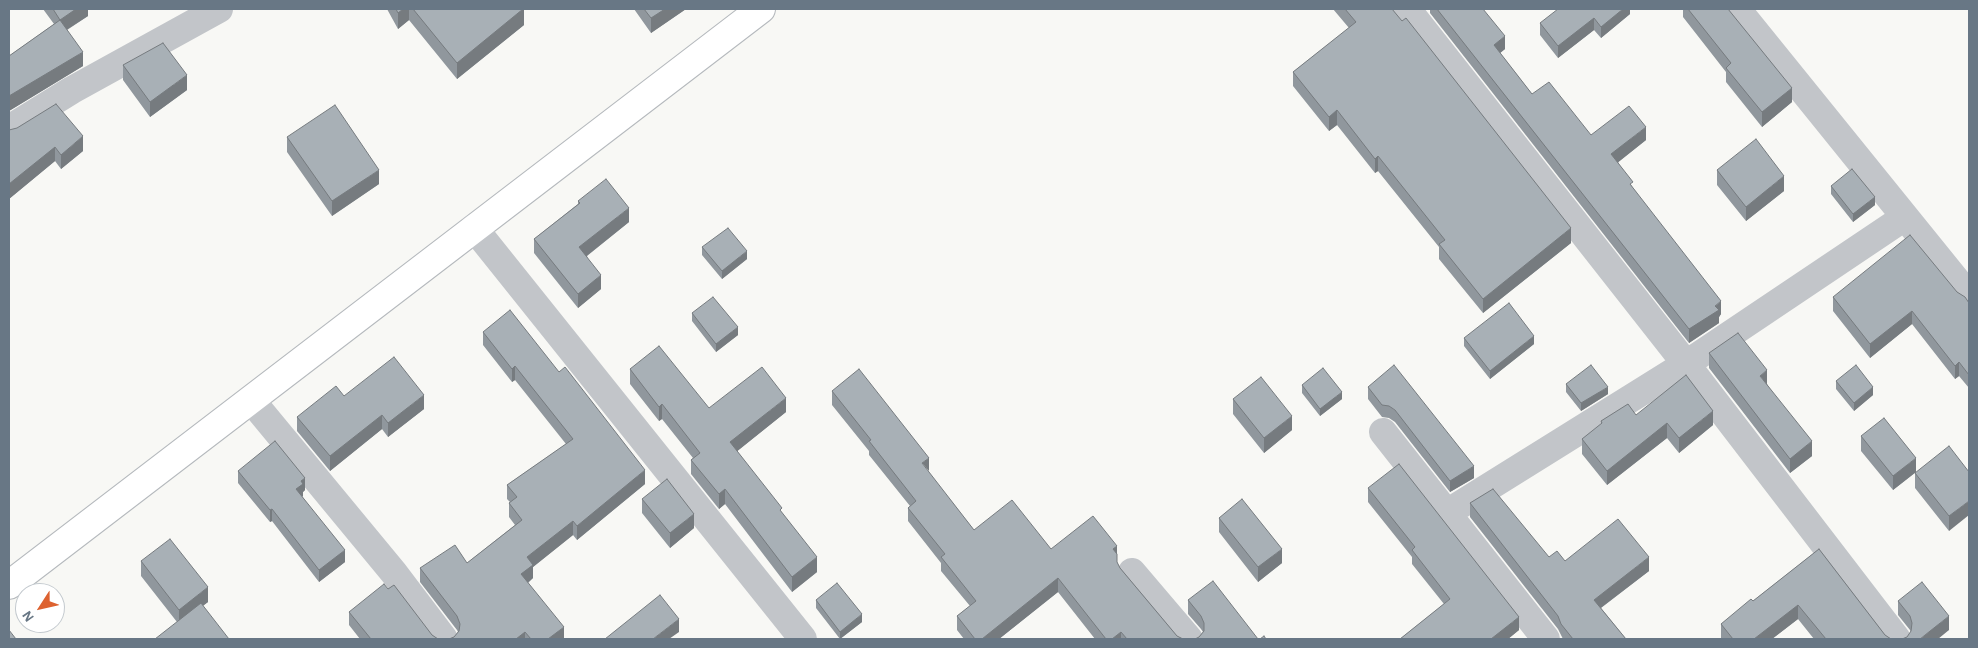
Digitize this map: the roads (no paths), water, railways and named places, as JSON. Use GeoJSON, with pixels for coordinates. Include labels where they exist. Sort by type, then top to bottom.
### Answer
{"type":"FeatureCollection","features":[{"type":"Feature","properties":{"kind":"main road"},"geometry":{"type":"LineString","coordinates":[[9,585],[761,9]]}},
{"type":"Feature","properties":{"kind":"street"},"geometry":{"type":"LineString","coordinates":[[9,129],[81,85],[219,9]]}},
{"type":"Feature","properties":{"kind":"street"},"geometry":{"type":"LineString","coordinates":[[1407,9],[1686,364],[1897,639]]}},
{"type":"Feature","properties":{"kind":"street"},"geometry":{"type":"LineString","coordinates":[[1737,9],[1969,296]]}},
{"type":"Feature","properties":{"kind":"street"},"geometry":{"type":"LineString","coordinates":[[1447,513],[1686,364],[1905,216]]}},
{"type":"Feature","properties":{"kind":"street"},"geometry":{"type":"LineString","coordinates":[[474,228],[803,639]]}},
{"type":"Feature","properties":{"kind":"street"},"geometry":{"type":"LineString","coordinates":[[251,400],[394,573],[444,639]]}},
{"type":"Feature","properties":{"kind":"street"},"geometry":{"type":"LineString","coordinates":[[1384,432],[1546,639]]}},
{"type":"Feature","properties":{"kind":"street"},"geometry":{"type":"LineString","coordinates":[[1132,572],[1189,639]]}}]}
